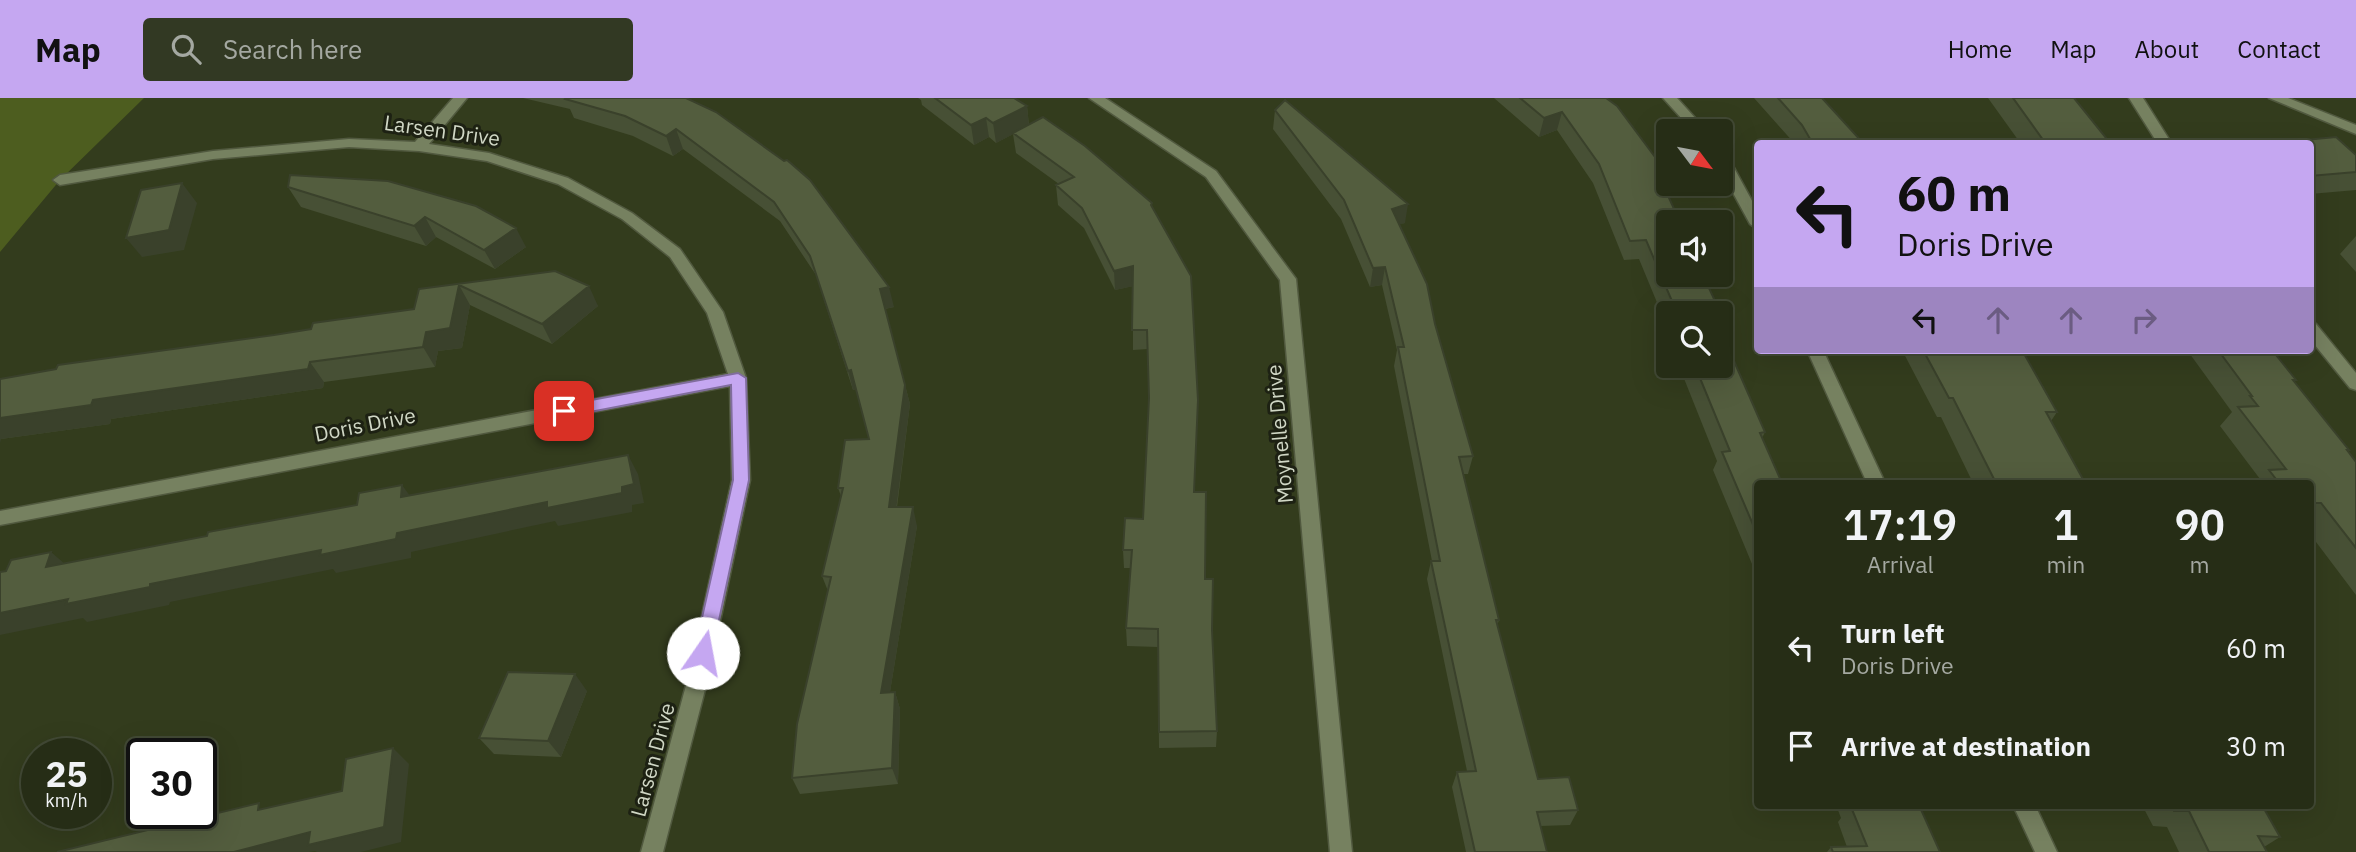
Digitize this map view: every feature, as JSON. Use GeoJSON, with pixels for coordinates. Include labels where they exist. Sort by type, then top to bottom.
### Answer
{"type":"FeatureCollection","features":[{"type":"Feature","properties":{"kind":"street"},"geometry":{"type":"LineString","coordinates":[[419,147],[460,98]]}},
{"type":"Feature","properties":{"kind":"street","name":"Moynelle Drive"},"geometry":{"type":"LineString","coordinates":[[1096,98],[1211,174],[1288,279],[1341,852]]}},
{"type":"Feature","properties":{"kind":"street"},"geometry":{"type":"LineString","coordinates":[[1670,98],[1689,119]]}},
{"type":"Feature","properties":{"kind":"street"},"geometry":{"type":"LineString","coordinates":[[2136,98],[2162,140]]}},
{"type":"Feature","properties":{"kind":"street"},"geometry":{"type":"LineString","coordinates":[[2276,98],[2356,130]]}},
{"type":"Feature","properties":{"kind":"street","name":"Larsen Drive"},"geometry":{"type":"LineString","coordinates":[[60,180],[214,155],[349,143],[419,147],[489,157],[564,181],[626,216],[675,253],[715,312],[738,378],[741,480],[698,678],[652,852]]}},
{"type":"Feature","properties":{"kind":"street"},"geometry":{"type":"LineString","coordinates":[[1733,179],[1754,217]]}},
{"type":"Feature","properties":{"kind":"street"},"geometry":{"type":"LineString","coordinates":[[2314,333],[2356,384]]}},
{"type":"Feature","properties":{"kind":"street"},"geometry":{"type":"LineString","coordinates":[[1817,354],[1875,480]]}},
{"type":"Feature","properties":{"kind":"street","name":"Doris Drive"},"geometry":{"type":"LineString","coordinates":[[0,518],[738,378]]}},
{"type":"Feature","properties":{"kind":"street"},"geometry":{"type":"LineString","coordinates":[[2026,809],[2046,852]]}},
{"type":"Feature","properties":{"kind":"green space"},"geometry":{"type":"Polygon","coordinates":[[[0,98],[144,98],[60,180],[0,252],[0,98]]]}},
{"type":"Feature","properties":{"kind":"building"},"geometry":{"type":"Polygon","coordinates":[[[566,98],[686,98],[716,112],[784,161],[787,160],[810,180],[889,287],[880,289],[905,385],[889,507],[913,507],[881,693],[895,692],[892,768],[792,778],[797,724],[831,577],[822,576],[843,488],[838,488],[845,440],[869,439],[851,370],[848,371],[810,256],[774,202],[676,129],[666,136],[625,116],[566,98]]]}},
{"type":"Feature","properties":{"kind":"building"},"geometry":{"type":"Polygon","coordinates":[[[935,98],[1014,98],[1027,106],[993,123],[986,118],[971,125],[935,98]]]}},
{"type":"Feature","properties":{"kind":"building"},"geometry":{"type":"Polygon","coordinates":[[[1520,98],[1606,98],[1617,106],[1656,159],[1656,196],[1668,196],[1675,210],[1656,210],[1656,264],[1646,240],[1630,241],[1599,164],[1562,112],[1544,118],[1520,98]]]}},
{"type":"Feature","properties":{"kind":"building"},"geometry":{"type":"Polygon","coordinates":[[[1778,98],[1822,98],[1860,140],[1811,140],[1802,125],[1778,98]]]}},
{"type":"Feature","properties":{"kind":"building"},"geometry":{"type":"Polygon","coordinates":[[[2013,98],[2074,98],[2108,140],[2043,140],[2013,98]]]}},
{"type":"Feature","properties":{"kind":"building"},"geometry":{"type":"Polygon","coordinates":[[[1285,100],[1408,204],[1392,209],[1427,284],[1435,324],[1473,456],[1459,457],[1499,620],[1496,620],[1538,779],[1569,777],[1578,810],[1537,812],[1547,852],[1475,852],[1457,772],[1476,771],[1431,561],[1440,561],[1398,347],[1404,347],[1385,267],[1373,268],[1344,200],[1275,110],[1285,100]]]}},
{"type":"Feature","properties":{"kind":"building"},"geometry":{"type":"Polygon","coordinates":[[[1043,117],[1085,146],[1152,203],[1191,276],[1198,400],[1194,492],[1206,492],[1205,579],[1213,579],[1212,630],[1217,731],[1159,732],[1158,629],[1126,628],[1132,550],[1123,550],[1125,518],[1143,519],[1149,398],[1147,330],[1132,330],[1133,266],[1114,271],[1082,208],[1056,185],[1074,177],[1013,133],[1043,117]]]}},
{"type":"Feature","properties":{"kind":"building"},"geometry":{"type":"Polygon","coordinates":[[[2336,137],[2356,155],[2356,172],[2314,176],[2314,140],[2304,140],[2336,137]]]}},
{"type":"Feature","properties":{"kind":"building"},"geometry":{"type":"Polygon","coordinates":[[[290,175],[388,181],[476,206],[516,228],[484,250],[425,217],[414,226],[288,187],[290,175]]]}},
{"type":"Feature","properties":{"kind":"building"},"geometry":{"type":"Polygon","coordinates":[[[182,183],[169,230],[126,238],[141,190],[182,183]]]}},
{"type":"Feature","properties":{"kind":"building"},"geometry":{"type":"Polygon","coordinates":[[[555,271],[589,286],[542,324],[459,285],[450,328],[426,332],[423,347],[310,362],[308,369],[93,400],[91,405],[0,418],[0,379],[56,369],[58,365],[274,335],[311,329],[313,323],[414,309],[419,289],[555,271]]]}},
{"type":"Feature","properties":{"kind":"building"},"geometry":{"type":"Polygon","coordinates":[[[1666,287],[1709,287],[1715,301],[1708,301],[1672,301],[1666,287]]]}},
{"type":"Feature","properties":{"kind":"building"},"geometry":{"type":"Polygon","coordinates":[[[1925,354],[2024,354],[2057,412],[2046,412],[2083,480],[1994,480],[1953,398],[1949,398],[1925,354]]]}},
{"type":"Feature","properties":{"kind":"building"},"geometry":{"type":"Polygon","coordinates":[[[2221,354],[2275,354],[2349,450],[2356,462],[2356,548],[2321,503],[2314,503],[2314,480],[2277,480],[2269,470],[2286,469],[2238,407],[2258,406],[2221,354]]]}},
{"type":"Feature","properties":{"kind":"building"},"geometry":{"type":"Polygon","coordinates":[[[1733,359],[1765,432],[1760,433],[1781,480],[1754,480],[1754,527],[1722,452],[1730,451],[1700,378],[1733,378],[1733,359]]]}},
{"type":"Feature","properties":{"kind":"building"},"geometry":{"type":"Polygon","coordinates":[[[628,455],[634,484],[622,487],[622,493],[547,508],[547,502],[397,533],[396,539],[320,555],[321,550],[150,584],[150,587],[66,604],[68,599],[0,613],[0,572],[6,571],[11,560],[51,552],[46,567],[207,536],[208,532],[357,505],[359,493],[402,485],[401,497],[628,455]]]}},
{"type":"Feature","properties":{"kind":"building"},"geometry":{"type":"Polygon","coordinates":[[[508,672],[575,674],[548,741],[479,738],[508,672]]]}},
{"type":"Feature","properties":{"kind":"building"},"geometry":{"type":"Polygon","coordinates":[[[393,748],[384,827],[308,845],[310,832],[234,852],[57,852],[152,829],[217,829],[217,813],[259,803],[258,810],[342,791],[346,759],[393,748]]]}},
{"type":"Feature","properties":{"kind":"building"},"geometry":{"type":"Polygon","coordinates":[[[1852,809],[1921,809],[1940,852],[1833,852],[1831,847],[1867,846],[1852,809]]]}},
{"type":"Feature","properties":{"kind":"building"},"geometry":{"type":"Polygon","coordinates":[[[2173,809],[2264,809],[2280,837],[2258,836],[2267,852],[2209,852],[2189,811],[2173,809]]]}},
{"type":"Feature","properties":{"kind":"route"},"geometry":{"type":"LineString","coordinates":[[564,411],[738,378],[741,480],[703,653]]}}]}
